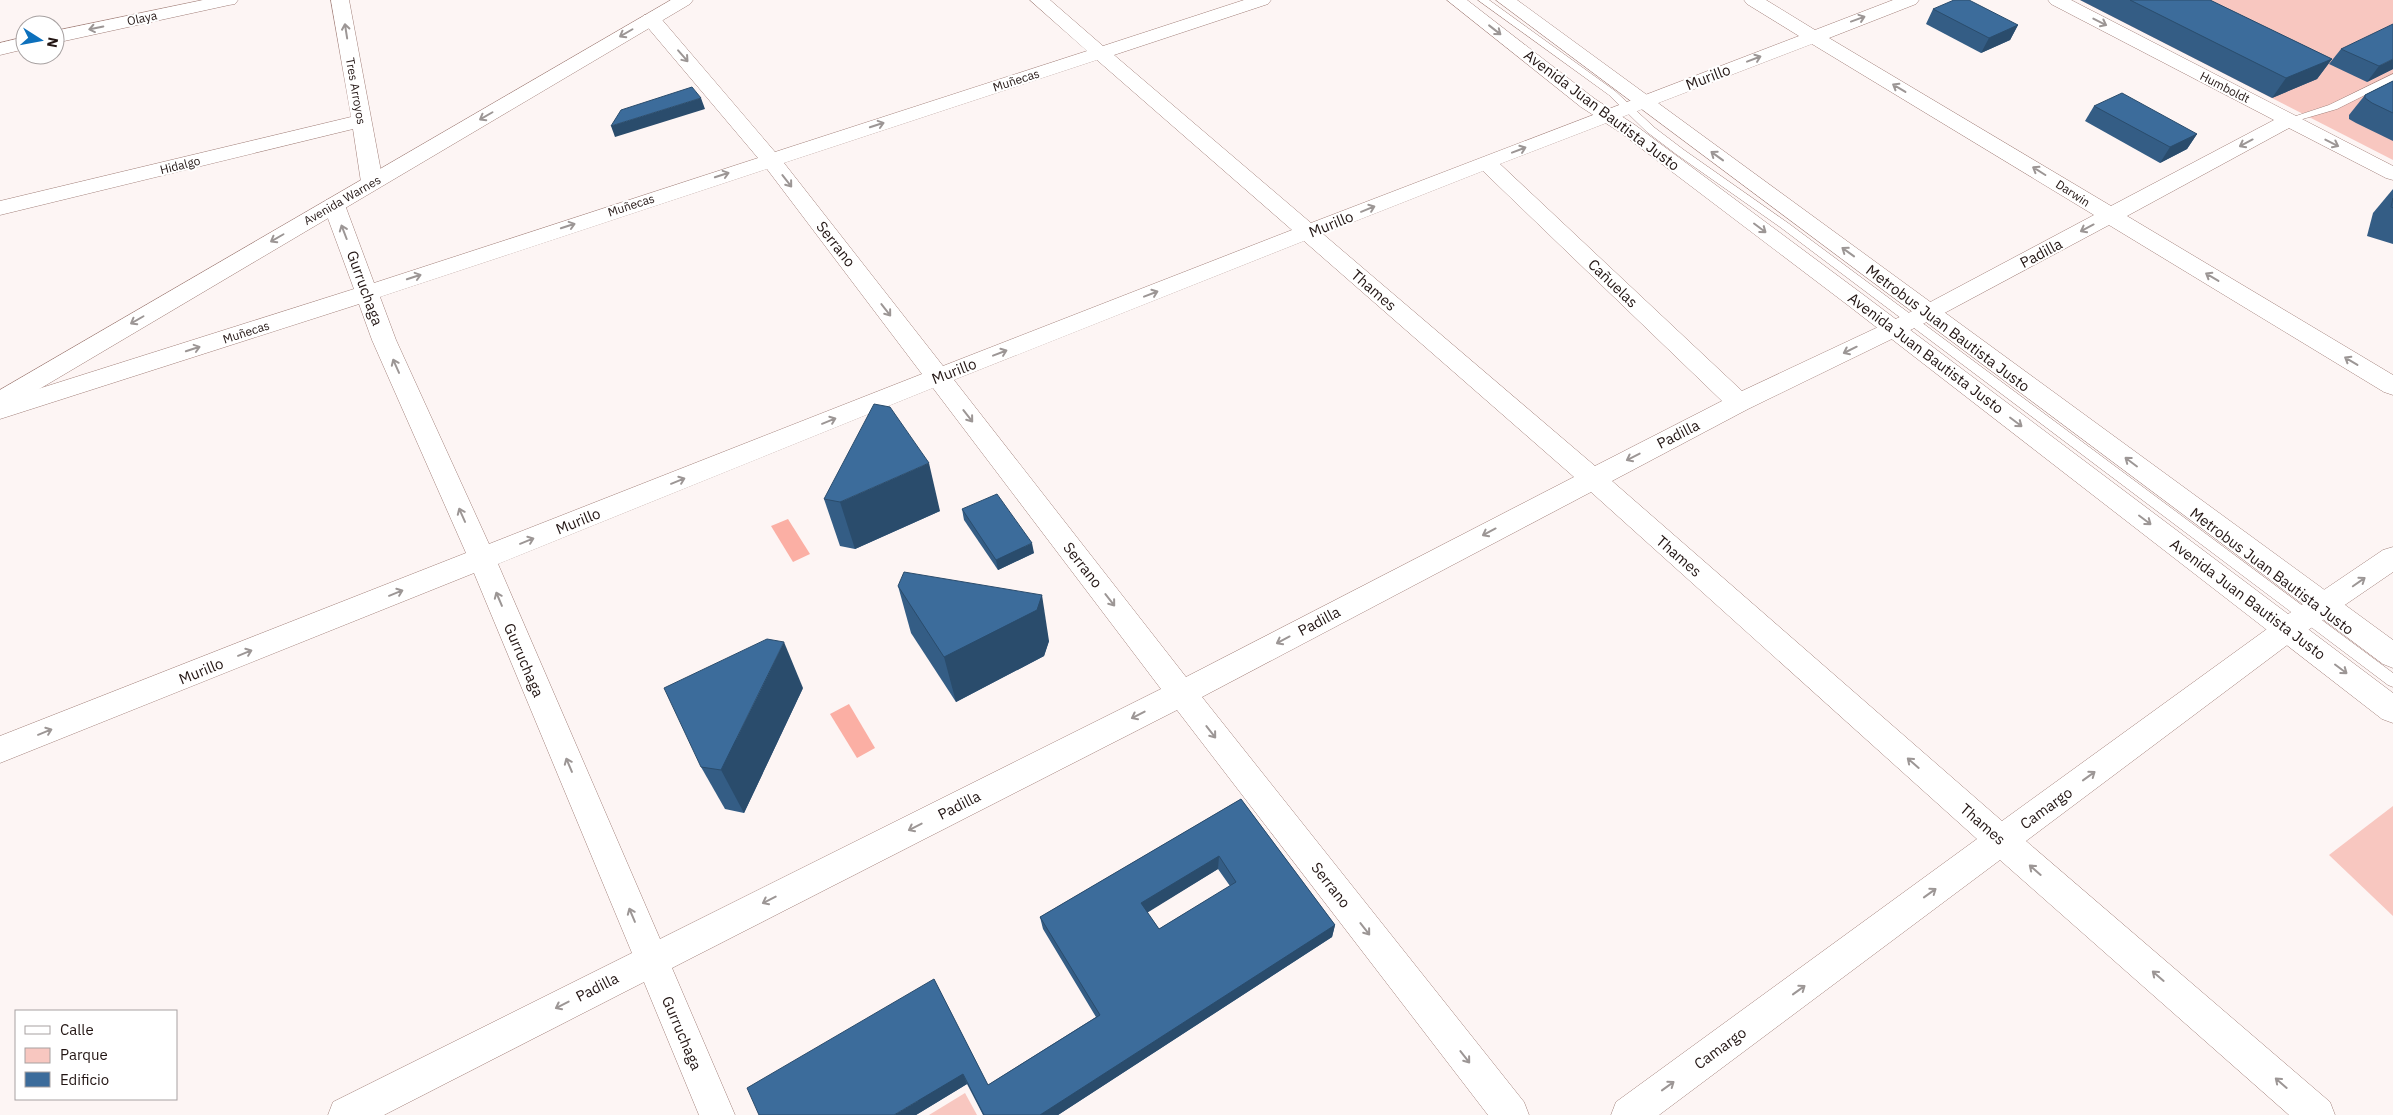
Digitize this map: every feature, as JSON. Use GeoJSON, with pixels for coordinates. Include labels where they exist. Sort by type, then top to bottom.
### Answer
{"type":"FeatureCollection","features":[{"type":"Feature","properties":{"kind":"street","name":"Olaya"},"geometry":{"type":"LineString","coordinates":[[65,35],[229,0]]}},
{"type":"Feature","properties":{"kind":"street","name":"Tres Arroyos"},"geometry":{"type":"LineString","coordinates":[[340,0],[372,182]]}},
{"type":"Feature","properties":{"kind":"street","name":"Avenida Warnes"},"geometry":{"type":"LineString","coordinates":[[0,401],[684,0]]}},
{"type":"Feature","properties":{"kind":"street","name":"Thames"},"geometry":{"type":"LineString","coordinates":[[1039,0],[1592,478],[2001,840],[2317,1115]]}},
{"type":"Feature","properties":{"kind":"street","name":"Muñecas"},"geometry":{"type":"LineString","coordinates":[[0,410],[1262,0]]}},
{"type":"Feature","properties":{"kind":"street","name":"Avenida Juan Bautista Justo"},"geometry":{"type":"LineString","coordinates":[[1456,0],[1627,109],[2306,618],[2393,710]]}},
{"type":"Feature","properties":{"kind":"street","name":"Avenida Juan Bautista Justo"},"geometry":{"type":"LineString","coordinates":[[1505,0],[1627,109],[1636,135],[1911,321],[2306,618],[2393,656]]}},
{"type":"Feature","properties":{"kind":"street","name":"Darwin"},"geometry":{"type":"LineString","coordinates":[[1753,0],[2040,171],[2110,216],[2393,386]]}},
{"type":"Feature","properties":{"kind":"street","name":"Murillo"},"geometry":{"type":"LineString","coordinates":[[0,750],[938,377],[1486,162],[1910,0]]}},
{"type":"Feature","properties":{"kind":"street","name":"Humboldt"},"geometry":{"type":"LineString","coordinates":[[2057,0],[2393,174]]}},
{"type":"Feature","properties":{"kind":"street","name":"Serrano"},"geometry":{"type":"LineString","coordinates":[[651,19],[771,160],[1182,693],[1511,1115]]}},
{"type":"Feature","properties":{"kind":"street"},"geometry":{"type":"LineString","coordinates":[[0,49],[15,45]]}},
{"type":"Feature","properties":{"kind":"street","name":"Padilla"},"geometry":{"type":"LineString","coordinates":[[346,1115],[1182,693],[1739,403],[1911,321],[2288,120]]}},
{"type":"Feature","properties":{"kind":"street","name":"Hidalgo"},"geometry":{"type":"LineString","coordinates":[[0,208],[361,121]]}},
{"type":"Feature","properties":{"kind":"street","name":"Cañuelas"},"geometry":{"type":"LineString","coordinates":[[1486,162],[1739,403]]}},
{"type":"Feature","properties":{"kind":"street","name":"Gurruchaga"},"geometry":{"type":"LineString","coordinates":[[334,205],[384,340],[482,559],[717,1115]]}},
{"type":"Feature","properties":{"kind":"street","name":"Camargo"},"geometry":{"type":"LineString","coordinates":[[1629,1115],[2001,840],[2306,618],[2393,558]]}},
{"type":"Feature","properties":{"kind":"lane"},"geometry":{"type":"LineString","coordinates":[[1483,0],[1612,93],[1627,109]]}},
{"type":"Feature","properties":{"kind":"lane"},"geometry":{"type":"LineString","coordinates":[[2288,120],[2333,107],[2393,77]]}},
{"type":"Feature","properties":{"kind":"lane","name":"Metrobus Juan Bautista Justo"},"geometry":{"type":"LineString","coordinates":[[2306,618],[2393,682]]}},
{"type":"Feature","properties":{"kind":"green space"},"geometry":{"type":"Polygon","coordinates":[[[2080,0],[2393,0],[2393,160],[2080,0]]]}},
{"type":"Feature","properties":{"kind":"green space"},"geometry":{"type":"Polygon","coordinates":[[[2393,806],[2393,916],[2329,855],[2393,806]]]}},
{"type":"Feature","properties":{"kind":"green space"},"geometry":{"type":"Polygon","coordinates":[[[965,1093],[977,1115],[929,1115],[965,1093]]]}},
{"type":"Feature","properties":{"kind":"shaded area"},"geometry":{"type":"Polygon","coordinates":[[[788,519],[810,554],[793,562],[771,526],[788,519]]]}},
{"type":"Feature","properties":{"kind":"shaded area"},"geometry":{"type":"Polygon","coordinates":[[[849,704],[875,748],[857,758],[830,714],[849,704]]]}},
{"type":"Feature","properties":{"kind":"building"},"geometry":{"type":"Polygon","coordinates":[[[1954,0],[1969,0],[2018,25],[1989,38],[1933,9],[1954,0]]]}},
{"type":"Feature","properties":{"kind":"building"},"geometry":{"type":"Polygon","coordinates":[[[2130,0],[2210,0],[2332,59],[2286,78],[2130,0]]]}},
{"type":"Feature","properties":{"kind":"building"},"geometry":{"type":"Polygon","coordinates":[[[2393,24],[2393,59],[2379,66],[2341,49],[2393,24]]]}},
{"type":"Feature","properties":{"kind":"building"},"geometry":{"type":"Polygon","coordinates":[[[2393,81],[2393,113],[2365,98],[2365,95],[2393,81]]]}},
{"type":"Feature","properties":{"kind":"building"},"geometry":{"type":"Polygon","coordinates":[[[692,87],[701,98],[611,126],[621,110],[692,87]]]}},
{"type":"Feature","properties":{"kind":"building"},"geometry":{"type":"Polygon","coordinates":[[[2122,93],[2197,134],[2170,147],[2094,106],[2122,93]]]}},
{"type":"Feature","properties":{"kind":"building"},"geometry":{"type":"Polygon","coordinates":[[[874,404],[890,407],[929,463],[840,502],[824,499],[874,404]]]}},
{"type":"Feature","properties":{"kind":"building"},"geometry":{"type":"Polygon","coordinates":[[[997,494],[1032,543],[996,560],[962,509],[997,494]]]}},
{"type":"Feature","properties":{"kind":"building"},"geometry":{"type":"Polygon","coordinates":[[[904,572],[1042,595],[1037,610],[944,657],[898,586],[904,572]]]}},
{"type":"Feature","properties":{"kind":"building"},"geometry":{"type":"Polygon","coordinates":[[[767,639],[784,642],[721,770],[701,767],[664,688],[767,639]]]}},
{"type":"Feature","properties":{"kind":"building"},"geometry":{"type":"Polygon","coordinates":[[[1241,799],[1335,925],[1040,1115],[984,1115],[963,1074],[894,1115],[759,1115],[747,1088],[934,979],[988,1085],[1100,1015],[1040,917],[1241,799]],[[1219,856],[1141,903],[1159,929],[1236,882],[1219,856]]]}}]}
